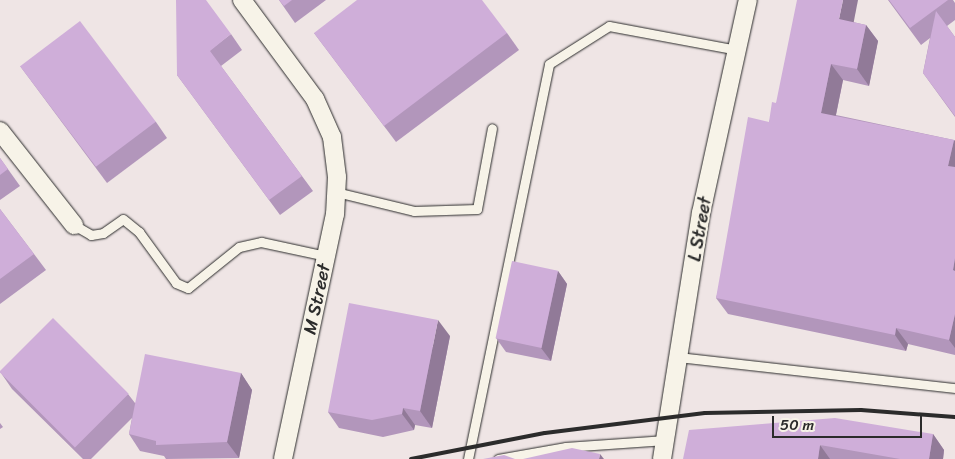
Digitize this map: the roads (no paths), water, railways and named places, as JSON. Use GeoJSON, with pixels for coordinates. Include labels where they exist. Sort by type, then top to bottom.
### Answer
{"type":"FeatureCollection","features":[{"type":"Feature","properties":{"kind":"street","name":"M Street"},"geometry":{"type":"LineString","coordinates":[[242,0],[315,99],[332,137],[336,192],[326,256],[283,459]]}},
{"type":"Feature","properties":{"kind":"street","name":"L Street"},"geometry":{"type":"LineString","coordinates":[[662,459],[701,213],[748,0]]}},
{"type":"Feature","properties":{"kind":"street"},"geometry":{"type":"LineString","coordinates":[[0,130],[74,225]]}},
{"type":"Feature","properties":{"kind":"lane"},"geometry":{"type":"LineString","coordinates":[[468,459],[549,64],[609,26],[737,50]]}},
{"type":"Feature","properties":{"kind":"lane"},"geometry":{"type":"LineString","coordinates":[[336,192],[414,211],[476,209],[492,128]]}},
{"type":"Feature","properties":{"kind":"lane"},"geometry":{"type":"LineString","coordinates":[[74,225],[91,235],[102,233],[123,219],[139,232],[176,283],[188,288],[239,247],[261,242],[326,256]]}},
{"type":"Feature","properties":{"kind":"lane"},"geometry":{"type":"LineString","coordinates":[[678,356],[955,388]]}},
{"type":"Feature","properties":{"kind":"lane"},"geometry":{"type":"LineString","coordinates":[[498,459],[566,447],[665,440]]}},
{"type":"Feature","properties":{"kind":"railway"},"geometry":{"type":"LineString","coordinates":[[411,459],[545,433],[705,413],[861,410],[955,417]]}}]}
